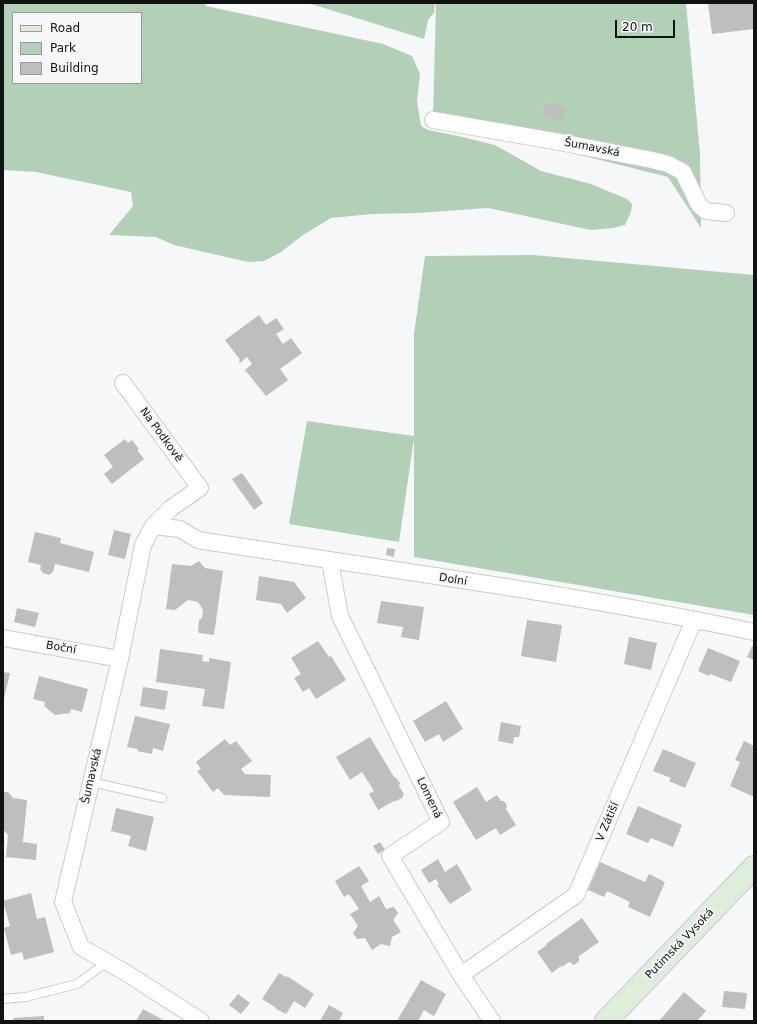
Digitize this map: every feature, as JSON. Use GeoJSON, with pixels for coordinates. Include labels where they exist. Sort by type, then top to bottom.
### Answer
{"type":"FeatureCollection","features":[{"type":"Feature","properties":{"kind":"main road","name":"Putimská Vysoká"},"geometry":{"type":"LineString","coordinates":[[606,1021],[754,867]]}},
{"type":"Feature","properties":{"kind":"street","name":"Šumavská"},"geometry":{"type":"LineString","coordinates":[[433,120],[561,142],[668,164],[683,172],[699,205],[706,211],[726,213]]}},
{"type":"Feature","properties":{"kind":"street","name":"Na Podkově"},"geometry":{"type":"LineString","coordinates":[[123,383],[200,488]]}},
{"type":"Feature","properties":{"kind":"street","name":"Šumavská"},"geometry":{"type":"LineString","coordinates":[[200,488],[171,508],[153,526],[143,545],[120,659],[63,902],[81,947],[201,1021]]}},
{"type":"Feature","properties":{"kind":"street","name":"Dolní"},"geometry":{"type":"LineString","coordinates":[[153,526],[180,529],[198,540],[604,603],[754,632]]}},
{"type":"Feature","properties":{"kind":"street","name":"Lomená"},"geometry":{"type":"LineString","coordinates":[[330,560],[340,616],[441,822],[390,856],[461,975],[492,1021]]}},
{"type":"Feature","properties":{"kind":"street","name":"V Zátiší"},"geometry":{"type":"LineString","coordinates":[[461,975],[576,895],[694,620]]}},
{"type":"Feature","properties":{"kind":"street","name":"Boční"},"geometry":{"type":"LineString","coordinates":[[3,638],[120,659]]}},
{"type":"Feature","properties":{"kind":"lane"},"geometry":{"type":"LineString","coordinates":[[91,782],[162,798]]}},
{"type":"Feature","properties":{"kind":"lane"},"geometry":{"type":"LineString","coordinates":[[3,999],[26,997],[77,984],[107,962]]}},
{"type":"Feature","properties":{"kind":"green space"},"geometry":{"type":"Polygon","coordinates":[[[3,3],[205,3],[206,6],[383,44],[412,56],[420,74],[417,101],[421,126],[428,130],[495,145],[541,171],[591,184],[627,199],[632,204],[631,212],[625,225],[613,228],[591,230],[488,208],[418,213],[372,214],[331,218],[303,235],[281,252],[264,261],[248,262],[174,245],[156,237],[109,235],[133,206],[131,192],[36,172],[3,170],[3,3]]]}},
{"type":"Feature","properties":{"kind":"green space"},"geometry":{"type":"Polygon","coordinates":[[[308,3],[435,3],[434,13],[428,20],[424,39],[308,3]]]}},
{"type":"Feature","properties":{"kind":"green space"},"geometry":{"type":"Polygon","coordinates":[[[436,3],[686,3],[700,154],[701,228],[668,177],[433,118],[436,3]]]}},
{"type":"Feature","properties":{"kind":"green space"},"geometry":{"type":"Polygon","coordinates":[[[533,255],[754,275],[754,615],[414,557],[414,438],[399,542],[289,524],[307,421],[414,436],[414,334],[425,256],[533,255]]]}},
{"type":"Feature","properties":{"kind":"building"},"geometry":{"type":"Polygon","coordinates":[[[708,3],[754,3],[754,29],[712,34],[708,3]]]}},
{"type":"Feature","properties":{"kind":"building"},"geometry":{"type":"Polygon","coordinates":[[[545,103],[566,108],[563,120],[542,115],[545,103]]]}},
{"type":"Feature","properties":{"kind":"building"},"geometry":{"type":"Polygon","coordinates":[[[259,315],[266,325],[276,318],[284,329],[276,334],[283,344],[291,338],[302,353],[280,369],[288,380],[266,396],[245,370],[252,364],[247,357],[240,363],[240,360],[225,340],[259,315]]]}},
{"type":"Feature","properties":{"kind":"building"},"geometry":{"type":"Polygon","coordinates":[[[125,439],[128,443],[132,440],[144,459],[112,484],[104,474],[113,467],[104,455],[125,439]]]}},
{"type":"Feature","properties":{"kind":"building"},"geometry":{"type":"Polygon","coordinates":[[[242,473],[263,503],[254,510],[232,479],[242,473]]]}},
{"type":"Feature","properties":{"kind":"building"},"geometry":{"type":"Polygon","coordinates":[[[114,530],[131,534],[125,559],[108,555],[114,530]]]}},
{"type":"Feature","properties":{"kind":"building"},"geometry":{"type":"Polygon","coordinates":[[[35,532],[61,538],[60,543],[94,552],[89,572],[55,564],[53,572],[49,575],[43,573],[40,569],[41,565],[28,562],[35,532]]]}},
{"type":"Feature","properties":{"kind":"building"},"geometry":{"type":"Polygon","coordinates":[[[387,548],[395,549],[394,557],[386,555],[387,548]]]}},
{"type":"Feature","properties":{"kind":"building"},"geometry":{"type":"Polygon","coordinates":[[[199,561],[205,568],[223,571],[214,635],[199,633],[198,631],[199,620],[202,618],[203,610],[198,602],[188,600],[175,610],[166,609],[172,564],[191,566],[199,561]]]}},
{"type":"Feature","properties":{"kind":"building"},"geometry":{"type":"Polygon","coordinates":[[[259,576],[294,582],[306,598],[287,613],[281,604],[256,600],[259,576]]]}},
{"type":"Feature","properties":{"kind":"building"},"geometry":{"type":"Polygon","coordinates":[[[381,601],[424,607],[419,640],[401,637],[403,627],[377,623],[381,601]]]}},
{"type":"Feature","properties":{"kind":"building"},"geometry":{"type":"Polygon","coordinates":[[[17,608],[39,613],[35,627],[14,622],[17,608]]]}},
{"type":"Feature","properties":{"kind":"building"},"geometry":{"type":"Polygon","coordinates":[[[527,620],[562,625],[556,662],[521,656],[527,620]]]}},
{"type":"Feature","properties":{"kind":"building"},"geometry":{"type":"Polygon","coordinates":[[[629,637],[657,643],[651,670],[624,664],[629,637]]]}},
{"type":"Feature","properties":{"kind":"building"},"geometry":{"type":"Polygon","coordinates":[[[318,641],[329,657],[331,656],[346,680],[316,699],[309,688],[303,692],[294,678],[301,674],[291,658],[318,641]]]}},
{"type":"Feature","properties":{"kind":"building"},"geometry":{"type":"Polygon","coordinates":[[[752,646],[754,647],[754,660],[747,657],[752,646]]]}},
{"type":"Feature","properties":{"kind":"building"},"geometry":{"type":"Polygon","coordinates":[[[708,648],[740,661],[731,682],[710,674],[709,676],[698,671],[708,648]]]}},
{"type":"Feature","properties":{"kind":"building"},"geometry":{"type":"Polygon","coordinates":[[[160,649],[203,655],[202,661],[209,662],[209,658],[231,662],[224,709],[202,706],[205,689],[156,682],[160,649]]]}},
{"type":"Feature","properties":{"kind":"building"},"geometry":{"type":"Polygon","coordinates":[[[3,672],[10,673],[4,699],[3,698],[3,672]]]}},
{"type":"Feature","properties":{"kind":"building"},"geometry":{"type":"Polygon","coordinates":[[[39,676],[88,689],[82,712],[71,709],[70,713],[55,715],[44,706],[45,702],[33,699],[39,676]]]}},
{"type":"Feature","properties":{"kind":"building"},"geometry":{"type":"Polygon","coordinates":[[[143,687],[168,691],[165,710],[140,706],[143,687]]]}},
{"type":"Feature","properties":{"kind":"building"},"geometry":{"type":"Polygon","coordinates":[[[446,701],[463,729],[443,742],[439,734],[425,742],[413,721],[446,701]]]}},
{"type":"Feature","properties":{"kind":"building"},"geometry":{"type":"Polygon","coordinates":[[[135,716],[170,724],[163,751],[153,748],[152,754],[127,747],[135,716]]]}},
{"type":"Feature","properties":{"kind":"building"},"geometry":{"type":"Polygon","coordinates":[[[501,722],[521,726],[519,737],[514,737],[513,744],[498,741],[501,722]]]}},
{"type":"Feature","properties":{"kind":"building"},"geometry":{"type":"Polygon","coordinates":[[[370,737],[394,777],[400,783],[399,786],[404,794],[402,798],[378,810],[369,794],[374,791],[362,772],[350,780],[336,757],[370,737]]]}},
{"type":"Feature","properties":{"kind":"building"},"geometry":{"type":"Polygon","coordinates":[[[225,739],[230,745],[236,741],[252,761],[241,769],[245,774],[271,775],[270,797],[224,795],[218,788],[213,792],[197,771],[201,769],[196,762],[225,739]]]}},
{"type":"Feature","properties":{"kind":"building"},"geometry":{"type":"Polygon","coordinates":[[[744,741],[754,746],[754,797],[730,786],[740,762],[735,760],[744,741]]]}},
{"type":"Feature","properties":{"kind":"building"},"geometry":{"type":"Polygon","coordinates":[[[663,749],[696,763],[685,788],[669,781],[671,778],[653,771],[663,749]]]}},
{"type":"Feature","properties":{"kind":"building"},"geometry":{"type":"Polygon","coordinates":[[[477,787],[486,802],[497,795],[501,801],[504,801],[507,806],[506,809],[516,825],[500,835],[496,828],[476,840],[453,802],[477,787]]]}},
{"type":"Feature","properties":{"kind":"building"},"geometry":{"type":"Polygon","coordinates":[[[3,792],[8,792],[13,798],[27,800],[23,842],[37,844],[36,860],[6,857],[8,835],[3,829],[3,792]]]}},
{"type":"Feature","properties":{"kind":"building"},"geometry":{"type":"Polygon","coordinates":[[[638,806],[682,825],[673,847],[651,838],[648,843],[626,834],[638,806]]]}},
{"type":"Feature","properties":{"kind":"building"},"geometry":{"type":"Polygon","coordinates":[[[116,808],[154,817],[146,851],[128,846],[131,836],[111,831],[116,808]]]}},
{"type":"Feature","properties":{"kind":"building"},"geometry":{"type":"Polygon","coordinates":[[[380,842],[385,850],[378,854],[373,846],[380,842]]]}},
{"type":"Feature","properties":{"kind":"building"},"geometry":{"type":"Polygon","coordinates":[[[438,859],[445,872],[457,864],[472,890],[450,904],[437,885],[439,884],[436,879],[429,883],[421,870],[438,859]]]}},
{"type":"Feature","properties":{"kind":"building"},"geometry":{"type":"Polygon","coordinates":[[[600,862],[645,882],[649,874],[665,882],[650,917],[628,907],[630,902],[607,891],[604,897],[588,890],[600,862]]]}},
{"type":"Feature","properties":{"kind":"building"},"geometry":{"type":"Polygon","coordinates":[[[359,866],[369,881],[361,886],[370,902],[379,896],[386,909],[394,907],[398,913],[393,920],[401,932],[392,937],[390,946],[381,944],[372,950],[365,938],[357,939],[353,933],[358,926],[350,914],[359,909],[349,894],[344,897],[335,881],[359,866]]]}},
{"type":"Feature","properties":{"kind":"building"},"geometry":{"type":"Polygon","coordinates":[[[31,893],[37,919],[45,917],[54,952],[24,960],[22,952],[11,955],[4,928],[10,926],[3,901],[31,893]]]}},
{"type":"Feature","properties":{"kind":"building"},"geometry":{"type":"Polygon","coordinates":[[[582,918],[599,942],[579,956],[579,961],[574,965],[569,962],[552,973],[537,952],[582,918]]]}},
{"type":"Feature","properties":{"kind":"building"},"geometry":{"type":"Polygon","coordinates":[[[279,973],[286,977],[287,976],[314,994],[305,1008],[294,1001],[286,1014],[262,999],[279,973]]]}},
{"type":"Feature","properties":{"kind":"building"},"geometry":{"type":"Polygon","coordinates":[[[421,980],[446,994],[434,1016],[424,1010],[418,1021],[401,1021],[398,1019],[421,980]]]}},
{"type":"Feature","properties":{"kind":"building"},"geometry":{"type":"Polygon","coordinates":[[[724,991],[747,993],[745,1009],[722,1007],[724,991]]]}},
{"type":"Feature","properties":{"kind":"building"},"geometry":{"type":"Polygon","coordinates":[[[684,992],[706,1011],[697,1021],[659,1021],[684,992]]]}},
{"type":"Feature","properties":{"kind":"building"},"geometry":{"type":"Polygon","coordinates":[[[238,994],[250,1003],[241,1014],[229,1005],[238,994]]]}},
{"type":"Feature","properties":{"kind":"building"},"geometry":{"type":"Polygon","coordinates":[[[329,1005],[343,1013],[339,1021],[320,1021],[329,1005]]]}},
{"type":"Feature","properties":{"kind":"building"},"geometry":{"type":"Polygon","coordinates":[[[143,1009],[165,1021],[136,1021],[143,1009]]]}},
{"type":"Feature","properties":{"kind":"building"},"geometry":{"type":"Polygon","coordinates":[[[44,1016],[44,1021],[13,1021],[13,1018],[44,1016]]]}}]}
